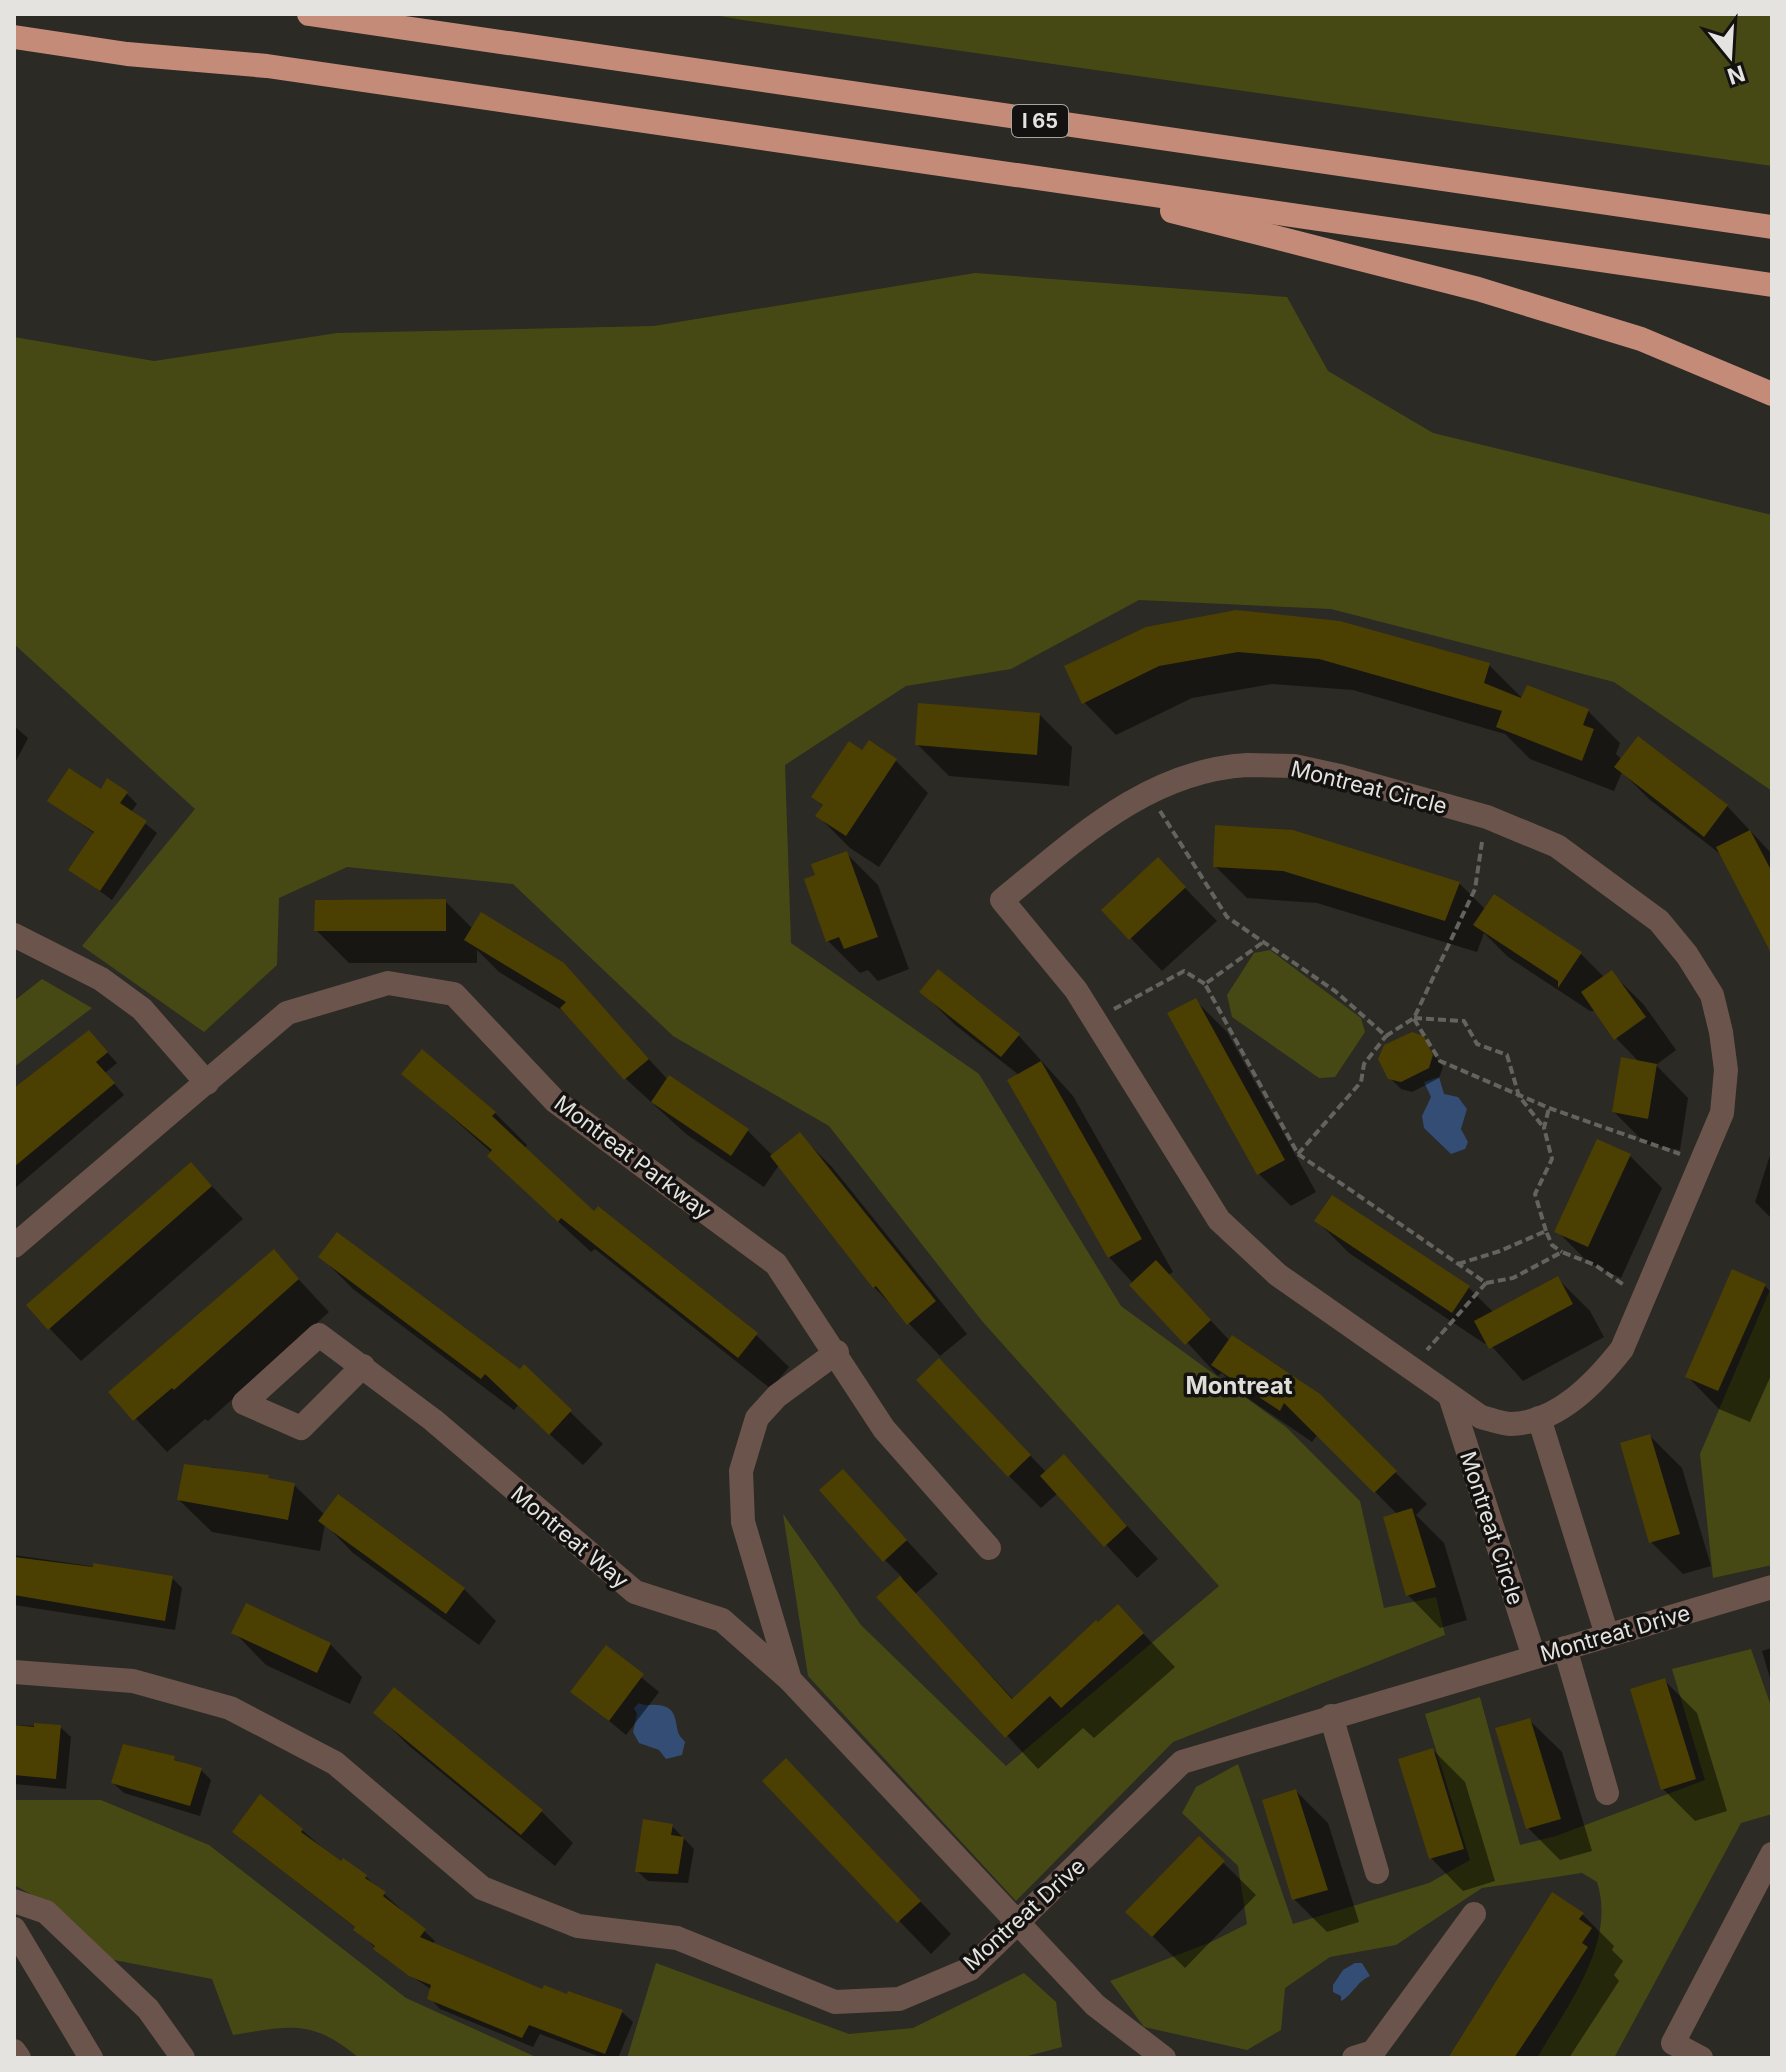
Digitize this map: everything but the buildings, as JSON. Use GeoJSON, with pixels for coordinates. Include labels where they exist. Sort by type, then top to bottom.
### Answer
{"type":"FeatureCollection","features":[{"type":"Feature","properties":{"kind":"highway","name":"I 65"},"geometry":{"type":"LineString","coordinates":[[309,14],[1772,227]]}},
{"type":"Feature","properties":{"kind":"highway"},"geometry":{"type":"LineString","coordinates":[[14,37],[127,54],[267,66],[1772,285]]}},
{"type":"Feature","properties":{"kind":"highway"},"geometry":{"type":"LineString","coordinates":[[1050,179],[1478,289],[1641,339],[1772,394]]}},
{"type":"Feature","properties":{"kind":"street","name":"Montreat Circle"},"geometry":{"type":"LineString","coordinates":[[1294,766],[1487,817],[1557,846],[1659,921],[1695,968],[1712,995],[1726,1070],[1722,1113],[1622,1349],[1598,1379],[1569,1402],[1539,1418],[1510,1424],[1481,1417],[1451,1399],[1278,1275],[1219,1220],[1076,990],[1002,900],[1101,819],[1148,793],[1169,781],[1212,767],[1294,766]]}},
{"type":"Feature","properties":{"kind":"street"},"geometry":{"type":"LineString","coordinates":[[14,935],[101,979],[142,1009],[207,1083]]}},
{"type":"Feature","properties":{"kind":"street","name":"Montreat Parkway"},"geometry":{"type":"LineString","coordinates":[[14,1246],[287,1013],[388,983],[454,994],[555,1101],[776,1264],[837,1352],[856,1388],[884,1429],[989,1548]]}},
{"type":"Feature","properties":{"kind":"street","name":"Montreat Way"},"geometry":{"type":"LineString","coordinates":[[363,1366],[301,1428],[244,1403],[319,1335],[363,1366],[433,1420],[635,1592],[722,1620],[790,1680],[1017,1926],[1095,2005],[1164,2058]]}},
{"type":"Feature","properties":{"kind":"street","name":"Montreat Way"},"geometry":{"type":"LineString","coordinates":[[790,1680],[743,1522],[741,1471],[757,1418],[777,1396],[837,1352]]}},
{"type":"Feature","properties":{"kind":"street","name":"Montreat Circle"},"geometry":{"type":"LineString","coordinates":[[1451,1399],[1534,1657]]}},
{"type":"Feature","properties":{"kind":"street"},"geometry":{"type":"LineString","coordinates":[[1539,1418],[1607,1635]]}},
{"type":"Feature","properties":{"kind":"street","name":"Montreat Drive"},"geometry":{"type":"LineString","coordinates":[[14,1672],[133,1681],[230,1708],[335,1763],[482,1888],[578,1926],[677,1938],[835,2002],[899,1999],[970,1969],[1182,1762],[1772,1587]]}},
{"type":"Feature","properties":{"kind":"street"},"geometry":{"type":"LineString","coordinates":[[1565,1648],[1607,1793]]}},
{"type":"Feature","properties":{"kind":"street"},"geometry":{"type":"LineString","coordinates":[[1331,1716],[1377,1872]]}},
{"type":"Feature","properties":{"kind":"street"},"geometry":{"type":"LineString","coordinates":[[1701,2058],[1669,2051],[1772,1854]]}},
{"type":"Feature","properties":{"kind":"street"},"geometry":{"type":"LineString","coordinates":[[14,1901],[46,1912],[148,2009],[183,2058]]}},
{"type":"Feature","properties":{"kind":"street"},"geometry":{"type":"LineString","coordinates":[[1354,2058],[1373,2052],[1474,1914]]}},
{"type":"Feature","properties":{"kind":"street"},"geometry":{"type":"LineString","coordinates":[[14,1929],[91,2058]]}},
{"type":"Feature","properties":{"kind":"street"},"geometry":{"type":"LineString","coordinates":[[14,2051],[19,2058]]}},
{"type":"Feature","properties":{"kind":"path"},"geometry":{"type":"LineString","coordinates":[[1148,793],[1227,917],[1335,991],[1386,1036]]}},
{"type":"Feature","properties":{"kind":"path"},"geometry":{"type":"LineString","coordinates":[[1298,1154],[1361,1082],[1364,1064],[1386,1036],[1414,1018],[1475,889],[1487,817]]}},
{"type":"Feature","properties":{"kind":"path"},"geometry":{"type":"LineString","coordinates":[[1205,984],[1263,942]]}},
{"type":"Feature","properties":{"kind":"path"},"geometry":{"type":"LineString","coordinates":[[1096,1020],[1174,974],[1184,971],[1205,984],[1298,1154],[1486,1283]]}},
{"type":"Feature","properties":{"kind":"path"},"geometry":{"type":"LineString","coordinates":[[1414,1018],[1440,1061],[1549,1108],[1701,1161]]}},
{"type":"Feature","properties":{"kind":"path"},"geometry":{"type":"LineString","coordinates":[[1414,1018],[1464,1021],[1477,1044],[1507,1055],[1519,1096],[1544,1128],[1552,1159],[1535,1194],[1552,1245],[1595,1265],[1644,1298]]}},
{"type":"Feature","properties":{"kind":"path"},"geometry":{"type":"LineString","coordinates":[[1544,1128],[1549,1108]]}},
{"type":"Feature","properties":{"kind":"path"},"geometry":{"type":"LineString","coordinates":[[1458,1264],[1500,1251],[1546,1231]]}},
{"type":"Feature","properties":{"kind":"path"},"geometry":{"type":"LineString","coordinates":[[1412,1371],[1446,1325],[1486,1283],[1513,1278],[1562,1252]]}},
{"type":"Feature","properties":{"kind":"shaded area"},"geometry":{"type":"Polygon","coordinates":[[[708,14],[1772,14],[1772,166],[743,20],[708,14]]]}},
{"type":"Feature","properties":{"kind":"shaded area"},"geometry":{"type":"Polygon","coordinates":[[[975,273],[1287,297],[1328,371],[1433,433],[1772,515],[1772,791],[1614,682],[1331,609],[1139,600],[1011,669],[906,686],[785,765],[791,943],[979,1074],[1121,1306],[1286,1427],[1360,1501],[1384,1608],[1436,1597],[1445,1635],[1173,1742],[1016,1901],[808,1676],[783,1514],[861,1625],[1006,1766],[1219,1586],[982,1321],[829,1126],[673,1036],[513,884],[347,867],[279,898],[277,965],[204,1032],[82,946],[195,809],[14,644],[14,337],[154,361],[337,333],[654,326],[975,273]]]}},
{"type":"Feature","properties":{"kind":"shaded area"},"geometry":{"type":"Polygon","coordinates":[[[1270,950],[1361,1018],[1365,1032],[1335,1077],[1319,1078],[1232,1017],[1227,995],[1254,953],[1270,950]]]}},
{"type":"Feature","properties":{"kind":"shaded area"},"geometry":{"type":"Polygon","coordinates":[[[42,979],[92,1008],[14,1067],[14,1001],[42,979]]]}},
{"type":"Feature","properties":{"kind":"shaded area"},"geometry":{"type":"Polygon","coordinates":[[[1772,1285],[1772,1565],[1713,1578],[1700,1454],[1772,1285]]]}},
{"type":"Feature","properties":{"kind":"shaded area"},"geometry":{"type":"Polygon","coordinates":[[[1751,1649],[1772,1709],[1772,1814],[1741,1823],[1614,2058],[1537,2058],[1585,1974],[1600,1928],[1601,1905],[1597,1882],[1582,1873],[1482,1888],[1396,1945],[1330,1957],[1285,1988],[1281,2030],[1247,2050],[1144,2027],[1110,1981],[1211,1942],[1247,1924],[1238,1866],[1182,1813],[1196,1787],[1238,1764],[1293,1924],[1429,1883],[1470,1860],[1425,1714],[1480,1697],[1520,1845],[1556,1836],[1705,1780],[1672,1669],[1751,1649]]]}},
{"type":"Feature","properties":{"kind":"shaded area"},"geometry":{"type":"Polygon","coordinates":[[[14,1800],[101,1800],[209,1845],[406,1998],[538,2058],[359,2058],[327,2036],[299,2028],[233,2035],[212,1979],[109,1959],[58,1909],[14,1885],[14,1800]]]}},
{"type":"Feature","properties":{"kind":"shaded area"},"geometry":{"type":"Polygon","coordinates":[[[656,1963],[849,2034],[913,2028],[1024,1973],[1056,2002],[1062,2047],[1020,2058],[627,2058],[656,1963]]]}},
{"type":"Feature","properties":{"kind":"water"},"geometry":{"type":"Polygon","coordinates":[[[1439,1077],[1444,1094],[1458,1097],[1467,1109],[1461,1129],[1468,1142],[1465,1149],[1451,1154],[1424,1128],[1422,1116],[1431,1097],[1424,1082],[1439,1077]]]}},
{"type":"Feature","properties":{"kind":"water"},"geometry":{"type":"Polygon","coordinates":[[[639,1703],[663,1706],[671,1711],[685,1742],[682,1755],[666,1759],[659,1750],[639,1743],[633,1732],[637,1714],[634,1708],[639,1703]]]}},
{"type":"Feature","properties":{"kind":"water"},"geometry":{"type":"Polygon","coordinates":[[[1355,1963],[1362,1963],[1370,1976],[1341,2001],[1341,1996],[1333,1992],[1333,1985],[1343,1970],[1355,1963]]]}},
{"type":"Feature","properties":{"kind":"district","name":"Montreat"},"geometry":{"type":"Point","coordinates":[1239,1386]}}]}
